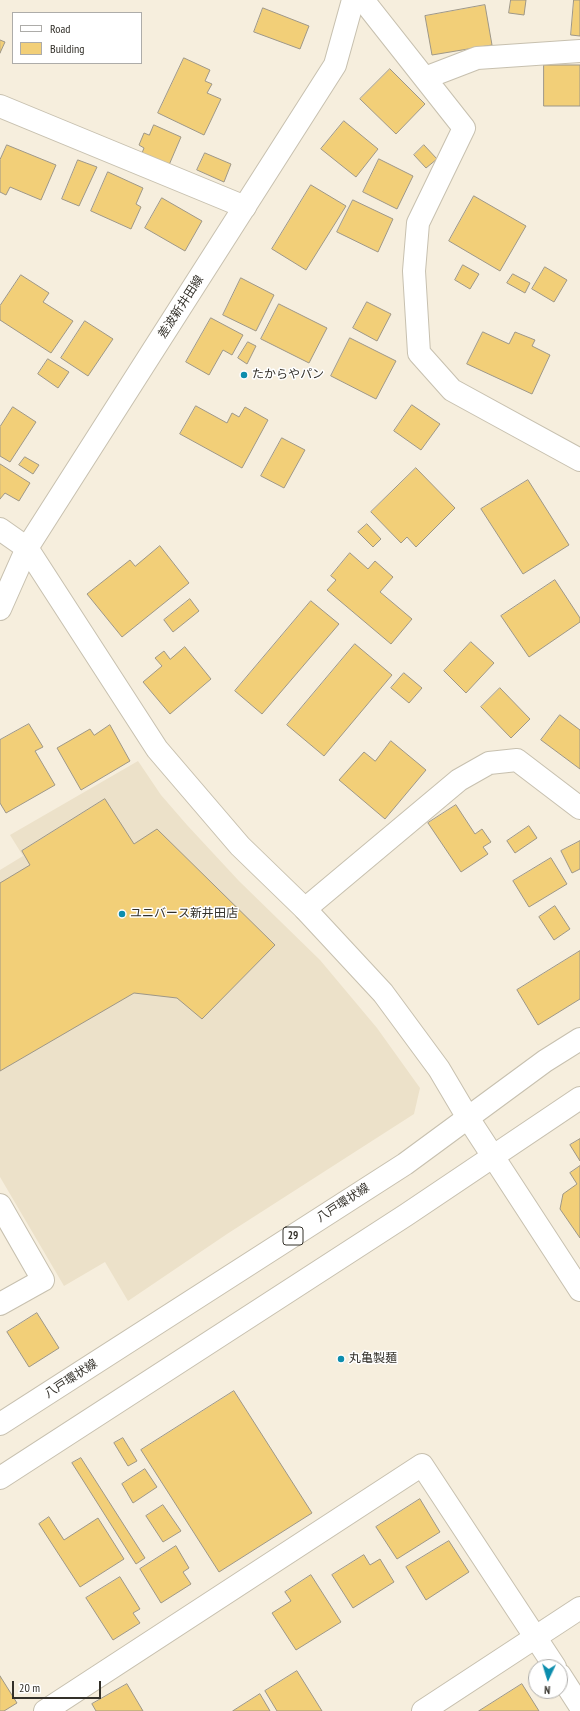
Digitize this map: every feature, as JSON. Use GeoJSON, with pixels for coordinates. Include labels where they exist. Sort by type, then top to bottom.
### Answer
{"type":"FeatureCollection","features":[{"type":"Feature","properties":{"kind":"street","name":"差波新井田線"},"geometry":{"type":"LineString","coordinates":[[0,610],[27,548],[335,65],[353,0]]}},
{"type":"Feature","properties":{"kind":"street"},"geometry":{"type":"LineString","coordinates":[[363,0],[464,128],[418,223],[414,271],[419,353],[452,390],[580,460]]}},
{"type":"Feature","properties":{"kind":"street"},"geometry":{"type":"LineString","coordinates":[[425,78],[477,58],[580,51]]}},
{"type":"Feature","properties":{"kind":"street"},"geometry":{"type":"LineString","coordinates":[[0,106],[245,207]]}},
{"type":"Feature","properties":{"kind":"street"},"geometry":{"type":"LineString","coordinates":[[0,528],[27,548],[157,749],[240,846],[305,909],[383,993],[439,1069],[468,1118],[580,1290]]}},
{"type":"Feature","properties":{"kind":"street"},"geometry":{"type":"LineString","coordinates":[[305,909],[459,780],[489,763],[517,760],[580,808]]}},
{"type":"Feature","properties":{"kind":"street","name":"八戸環状線"},"geometry":{"type":"LineString","coordinates":[[0,1424],[405,1164],[545,1061],[580,1039]]}},
{"type":"Feature","properties":{"kind":"street"},"geometry":{"type":"LineString","coordinates":[[0,1478],[406,1215],[580,1098]]}},
{"type":"Feature","properties":{"kind":"street"},"geometry":{"type":"LineString","coordinates":[[0,1205],[43,1280],[0,1304]]}},
{"type":"Feature","properties":{"kind":"street"},"geometry":{"type":"LineString","coordinates":[[45,1711],[422,1465],[550,1659]]}},
{"type":"Feature","properties":{"kind":"street"},"geometry":{"type":"LineString","coordinates":[[423,1711],[580,1608]]}},
{"type":"Feature","properties":{"kind":"street"},"geometry":{"type":"LineString","coordinates":[[568,1687],[580,1706]]}},
{"type":"Feature","properties":{"kind":"shaded area"},"geometry":{"type":"Polygon","coordinates":[[[138,761],[161,795],[187,825],[239,881],[320,960],[377,1028],[420,1088],[414,1114],[227,1234],[128,1301],[105,1262],[64,1286],[0,1177],[0,870],[23,856],[10,835],[138,761]]]}},
{"type":"Feature","properties":{"kind":"building"},"geometry":{"type":"Polygon","coordinates":[[[511,0],[526,0],[524,15],[509,13],[511,0]]]}},
{"type":"Feature","properties":{"kind":"building"},"geometry":{"type":"Polygon","coordinates":[[[574,0],[580,0],[580,36],[571,35],[574,0]]]}},
{"type":"Feature","properties":{"kind":"building"},"geometry":{"type":"Polygon","coordinates":[[[485,5],[492,45],[432,55],[425,16],[485,5]]]}},
{"type":"Feature","properties":{"kind":"building"},"geometry":{"type":"Polygon","coordinates":[[[263,8],[309,26],[300,49],[254,32],[263,8]]]}},
{"type":"Feature","properties":{"kind":"building"},"geometry":{"type":"Polygon","coordinates":[[[0,40],[5,42],[0,53],[0,40]]]}},
{"type":"Feature","properties":{"kind":"building"},"geometry":{"type":"Polygon","coordinates":[[[184,58],[210,70],[205,81],[212,84],[207,93],[221,99],[204,135],[158,113],[184,58]]]}},
{"type":"Feature","properties":{"kind":"building"},"geometry":{"type":"Polygon","coordinates":[[[544,65],[580,65],[580,106],[544,106],[544,65]]]}},
{"type":"Feature","properties":{"kind":"building"},"geometry":{"type":"Polygon","coordinates":[[[390,69],[425,104],[396,134],[360,99],[390,69]]]}},
{"type":"Feature","properties":{"kind":"building"},"geometry":{"type":"Polygon","coordinates":[[[344,121],[378,149],[356,177],[321,149],[344,121]]]}},
{"type":"Feature","properties":{"kind":"building"},"geometry":{"type":"Polygon","coordinates":[[[154,125],[181,137],[169,165],[142,153],[144,148],[139,145],[144,133],[149,135],[154,125]]]}},
{"type":"Feature","properties":{"kind":"building"},"geometry":{"type":"Polygon","coordinates":[[[7,145],[56,165],[41,200],[10,187],[6,195],[0,192],[0,160],[7,145]]]}},
{"type":"Feature","properties":{"kind":"building"},"geometry":{"type":"Polygon","coordinates":[[[424,145],[437,159],[426,168],[414,155],[424,145]]]}},
{"type":"Feature","properties":{"kind":"building"},"geometry":{"type":"Polygon","coordinates":[[[205,153],[231,164],[224,182],[197,170],[205,153]]]}},
{"type":"Feature","properties":{"kind":"building"},"geometry":{"type":"Polygon","coordinates":[[[379,159],[413,176],[397,209],[363,192],[379,159]]]}},
{"type":"Feature","properties":{"kind":"building"},"geometry":{"type":"Polygon","coordinates":[[[78,160],[97,167],[79,206],[62,199],[78,160]]]}},
{"type":"Feature","properties":{"kind":"building"},"geometry":{"type":"Polygon","coordinates":[[[108,172],[143,188],[136,204],[141,207],[131,229],[91,211],[108,172]]]}},
{"type":"Feature","properties":{"kind":"building"},"geometry":{"type":"Polygon","coordinates":[[[311,185],[346,206],[306,270],[272,249],[311,185]]]}},
{"type":"Feature","properties":{"kind":"building"},"geometry":{"type":"Polygon","coordinates":[[[474,196],[526,226],[500,271],[449,241],[474,196]]]}},
{"type":"Feature","properties":{"kind":"building"},"geometry":{"type":"Polygon","coordinates":[[[162,198],[202,221],[185,251],[145,228],[162,198]]]}},
{"type":"Feature","properties":{"kind":"building"},"geometry":{"type":"Polygon","coordinates":[[[353,200],[393,219],[378,252],[337,232],[353,200]]]}},
{"type":"Feature","properties":{"kind":"building"},"geometry":{"type":"Polygon","coordinates":[[[463,265],[479,274],[470,289],[455,280],[463,265]]]}},
{"type":"Feature","properties":{"kind":"building"},"geometry":{"type":"Polygon","coordinates":[[[545,267],[567,280],[554,302],[532,289],[545,267]]]}},
{"type":"Feature","properties":{"kind":"building"},"geometry":{"type":"Polygon","coordinates":[[[513,274],[530,283],[525,293],[507,283],[513,274]]]}},
{"type":"Feature","properties":{"kind":"building"},"geometry":{"type":"Polygon","coordinates":[[[21,275],[49,293],[43,302],[73,321],[51,353],[0,320],[0,306],[21,275]]]}},
{"type":"Feature","properties":{"kind":"building"},"geometry":{"type":"Polygon","coordinates":[[[241,278],[274,295],[256,331],[223,315],[241,278]]]}},
{"type":"Feature","properties":{"kind":"building"},"geometry":{"type":"Polygon","coordinates":[[[367,302],[391,314],[377,341],[353,328],[367,302]]]}},
{"type":"Feature","properties":{"kind":"building"},"geometry":{"type":"Polygon","coordinates":[[[279,304],[327,328],[309,363],[261,339],[279,304]]]}},
{"type":"Feature","properties":{"kind":"building"},"geometry":{"type":"Polygon","coordinates":[[[211,318],[243,335],[232,355],[223,350],[209,375],[186,362],[211,318]]]}},
{"type":"Feature","properties":{"kind":"building"},"geometry":{"type":"Polygon","coordinates":[[[85,321],[113,339],[88,376],[61,358],[85,321]]]}},
{"type":"Feature","properties":{"kind":"building"},"geometry":{"type":"Polygon","coordinates":[[[483,332],[509,344],[515,332],[535,340],[532,346],[550,355],[532,394],[467,364],[483,332]]]}},
{"type":"Feature","properties":{"kind":"building"},"geometry":{"type":"Polygon","coordinates":[[[350,338],[396,361],[376,399],[331,376],[350,338]]]}},
{"type":"Feature","properties":{"kind":"building"},"geometry":{"type":"Polygon","coordinates":[[[248,342],[256,346],[247,364],[238,358],[248,342]]]}},
{"type":"Feature","properties":{"kind":"building"},"geometry":{"type":"Polygon","coordinates":[[[48,359],[69,372],[58,388],[38,374],[48,359]]]}},
{"type":"Feature","properties":{"kind":"building"},"geometry":{"type":"Polygon","coordinates":[[[412,405],[440,424],[421,450],[394,431],[412,405]]]}},
{"type":"Feature","properties":{"kind":"building"},"geometry":{"type":"Polygon","coordinates":[[[196,406],[227,423],[232,413],[239,417],[245,407],[268,420],[242,468],[180,434],[196,406]]]}},
{"type":"Feature","properties":{"kind":"building"},"geometry":{"type":"Polygon","coordinates":[[[13,407],[36,422],[10,462],[0,456],[0,427],[13,407]]]}},
{"type":"Feature","properties":{"kind":"building"},"geometry":{"type":"Polygon","coordinates":[[[282,438],[305,450],[284,488],[261,476],[282,438]]]}},
{"type":"Feature","properties":{"kind":"building"},"geometry":{"type":"Polygon","coordinates":[[[25,457],[39,465],[33,474],[19,465],[25,457]]]}},
{"type":"Feature","properties":{"kind":"building"},"geometry":{"type":"Polygon","coordinates":[[[0,464],[30,483],[19,501],[5,493],[0,499],[0,464]]]}},
{"type":"Feature","properties":{"kind":"building"},"geometry":{"type":"Polygon","coordinates":[[[416,468],[455,508],[416,547],[407,537],[401,543],[371,512],[416,468]]]}},
{"type":"Feature","properties":{"kind":"building"},"geometry":{"type":"Polygon","coordinates":[[[528,480],[569,545],[523,574],[481,509],[528,480]]]}},
{"type":"Feature","properties":{"kind":"building"},"geometry":{"type":"Polygon","coordinates":[[[367,524],[381,539],[373,547],[358,532],[367,524]]]}},
{"type":"Feature","properties":{"kind":"building"},"geometry":{"type":"Polygon","coordinates":[[[160,546],[189,583],[122,637],[87,594],[130,560],[135,566],[160,546]]]}},
{"type":"Feature","properties":{"kind":"building"},"geometry":{"type":"Polygon","coordinates":[[[350,553],[368,569],[375,561],[393,577],[380,592],[412,619],[391,644],[327,590],[336,580],[331,576],[350,553]]]}},
{"type":"Feature","properties":{"kind":"building"},"geometry":{"type":"Polygon","coordinates":[[[555,580],[580,618],[580,622],[529,657],[501,616],[555,580]]]}},
{"type":"Feature","properties":{"kind":"building"},"geometry":{"type":"Polygon","coordinates":[[[190,599],[199,611],[173,632],[164,620],[190,599]]]}},
{"type":"Feature","properties":{"kind":"building"},"geometry":{"type":"Polygon","coordinates":[[[311,601],[339,624],[262,714],[235,691],[311,601]]]}},
{"type":"Feature","properties":{"kind":"building"},"geometry":{"type":"Polygon","coordinates":[[[471,642],[494,663],[466,693],[444,671],[471,642]]]}},
{"type":"Feature","properties":{"kind":"building"},"geometry":{"type":"Polygon","coordinates":[[[355,644],[392,675],[324,756],[287,725],[355,644]]]}},
{"type":"Feature","properties":{"kind":"building"},"geometry":{"type":"Polygon","coordinates":[[[185,647],[211,679],[170,714],[143,682],[162,666],[155,658],[164,651],[170,659],[185,647]]]}},
{"type":"Feature","properties":{"kind":"building"},"geometry":{"type":"Polygon","coordinates":[[[404,673],[422,688],[409,703],[391,688],[404,673]]]}},
{"type":"Feature","properties":{"kind":"building"},"geometry":{"type":"Polygon","coordinates":[[[500,688],[530,719],[511,738],[481,707],[500,688]]]}},
{"type":"Feature","properties":{"kind":"building"},"geometry":{"type":"Polygon","coordinates":[[[560,715],[580,730],[580,769],[541,740],[560,715]]]}},
{"type":"Feature","properties":{"kind":"building"},"geometry":{"type":"Polygon","coordinates":[[[29,724],[43,747],[35,751],[55,785],[6,813],[0,803],[0,740],[29,724]]]}},
{"type":"Feature","properties":{"kind":"building"},"geometry":{"type":"Polygon","coordinates":[[[110,725],[130,761],[81,790],[57,748],[90,729],[94,735],[110,725]]]}},
{"type":"Feature","properties":{"kind":"building"},"geometry":{"type":"Polygon","coordinates":[[[391,741],[426,770],[385,819],[339,780],[364,752],[375,761],[391,741]]]}},
{"type":"Feature","properties":{"kind":"building","name":"ユニバース新井田店"},"geometry":{"type":"Polygon","coordinates":[[[105,799],[134,844],[157,829],[275,945],[202,1019],[177,998],[134,993],[0,1071],[0,883],[30,865],[22,851],[105,799]]]}},
{"type":"Feature","properties":{"kind":"building"},"geometry":{"type":"Polygon","coordinates":[[[456,805],[475,834],[482,829],[491,842],[483,847],[488,854],[461,872],[428,823],[456,805]]]}},
{"type":"Feature","properties":{"kind":"building"},"geometry":{"type":"Polygon","coordinates":[[[529,826],[537,838],[515,853],[507,841],[529,826]]]}},
{"type":"Feature","properties":{"kind":"building"},"geometry":{"type":"Polygon","coordinates":[[[580,841],[580,869],[572,873],[561,851],[580,841]]]}},
{"type":"Feature","properties":{"kind":"building"},"geometry":{"type":"Polygon","coordinates":[[[551,858],[567,884],[529,907],[513,881],[551,858]]]}},
{"type":"Feature","properties":{"kind":"building"},"geometry":{"type":"Polygon","coordinates":[[[555,906],[570,929],[554,940],[539,917],[555,906]]]}},
{"type":"Feature","properties":{"kind":"building"},"geometry":{"type":"Polygon","coordinates":[[[580,951],[580,999],[538,1025],[517,990],[580,951]]]}},
{"type":"Feature","properties":{"kind":"building"},"geometry":{"type":"Polygon","coordinates":[[[580,1139],[580,1161],[570,1145],[580,1139]]]}},
{"type":"Feature","properties":{"kind":"building"},"geometry":{"type":"Polygon","coordinates":[[[580,1166],[580,1238],[560,1209],[563,1194],[577,1184],[570,1173],[580,1166]]]}},
{"type":"Feature","properties":{"kind":"building"},"geometry":{"type":"Polygon","coordinates":[[[37,1313],[59,1348],[29,1367],[7,1332],[37,1313]]]}},
{"type":"Feature","properties":{"kind":"building"},"geometry":{"type":"Polygon","coordinates":[[[234,1391],[312,1513],[219,1572],[141,1450],[234,1391]]]}},
{"type":"Feature","properties":{"kind":"building"},"geometry":{"type":"Polygon","coordinates":[[[123,1438],[137,1461],[128,1466],[114,1443],[123,1438]]]}},
{"type":"Feature","properties":{"kind":"building"},"geometry":{"type":"Polygon","coordinates":[[[81,1458],[145,1558],[136,1564],[72,1463],[81,1458]]]}},
{"type":"Feature","properties":{"kind":"building"},"geometry":{"type":"Polygon","coordinates":[[[145,1469],[157,1487],[133,1503],[122,1484],[145,1469]]]}},
{"type":"Feature","properties":{"kind":"building"},"geometry":{"type":"Polygon","coordinates":[[[420,1499],[440,1532],[397,1559],[376,1527],[420,1499]]]}},
{"type":"Feature","properties":{"kind":"building"},"geometry":{"type":"Polygon","coordinates":[[[163,1505],[181,1531],[163,1542],[146,1516],[163,1505]]]}},
{"type":"Feature","properties":{"kind":"building"},"geometry":{"type":"Polygon","coordinates":[[[49,1517],[64,1540],[98,1518],[124,1559],[80,1587],[39,1524],[49,1517]]]}},
{"type":"Feature","properties":{"kind":"building"},"geometry":{"type":"Polygon","coordinates":[[[449,1541],[469,1572],[426,1600],[406,1567],[449,1541]]]}},
{"type":"Feature","properties":{"kind":"building"},"geometry":{"type":"Polygon","coordinates":[[[176,1546],[189,1568],[183,1572],[191,1584],[161,1603],[140,1569],[176,1546]]]}},
{"type":"Feature","properties":{"kind":"building"},"geometry":{"type":"Polygon","coordinates":[[[364,1555],[370,1565],[380,1559],[394,1582],[353,1608],[332,1575],[364,1555]]]}},
{"type":"Feature","properties":{"kind":"building"},"geometry":{"type":"Polygon","coordinates":[[[311,1575],[341,1622],[296,1650],[272,1613],[291,1601],[285,1592],[311,1575]]]}},
{"type":"Feature","properties":{"kind":"building"},"geometry":{"type":"Polygon","coordinates":[[[120,1577],[140,1609],[133,1613],[140,1623],[113,1640],[86,1598],[120,1577]]]}},
{"type":"Feature","properties":{"kind":"building"},"geometry":{"type":"Polygon","coordinates":[[[297,1671],[322,1711],[277,1711],[265,1691],[297,1671]]]}},
{"type":"Feature","properties":{"kind":"building"},"geometry":{"type":"Polygon","coordinates":[[[0,1676],[17,1703],[4,1711],[0,1711],[0,1676]]]}},
{"type":"Feature","properties":{"kind":"building"},"geometry":{"type":"Polygon","coordinates":[[[127,1684],[143,1711],[96,1711],[92,1704],[127,1684]]]}},
{"type":"Feature","properties":{"kind":"building"},"geometry":{"type":"Polygon","coordinates":[[[522,1684],[528,1694],[528,1699],[531,1699],[539,1711],[479,1711],[522,1684]]]}},
{"type":"Feature","properties":{"kind":"building"},"geometry":{"type":"Polygon","coordinates":[[[260,1694],[270,1711],[233,1711],[260,1694]]]}},
{"type":"Feature","properties":{"kind":"place","name":"たからやパン"},"geometry":{"type":"Point","coordinates":[244,375]}},
{"type":"Feature","properties":{"kind":"place","name":"ユニバース新井田店"},"geometry":{"type":"Point","coordinates":[122,914]}},
{"type":"Feature","properties":{"kind":"place","name":"丸亀製麺"},"geometry":{"type":"Point","coordinates":[341,1359]}}]}
